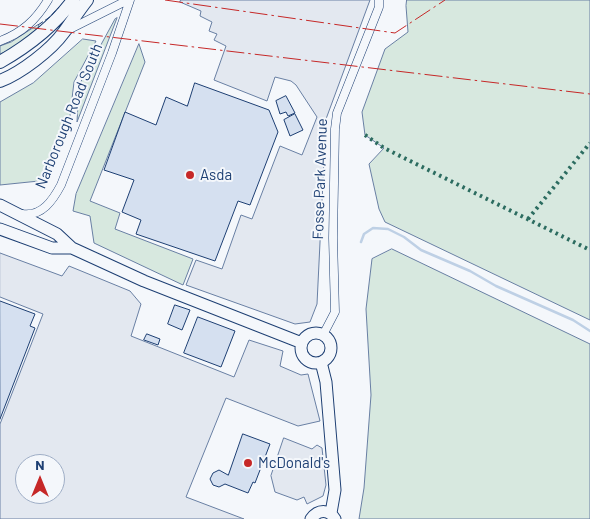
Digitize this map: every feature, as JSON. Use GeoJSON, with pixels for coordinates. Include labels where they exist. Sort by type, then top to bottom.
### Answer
{"type":"FeatureCollection","features":[{"type":"Feature","properties":{"kind":"main road","name":"Narborough Road South"},"geometry":{"type":"LineString","coordinates":[[0,81],[26,66],[54,43],[87,0]]}},
{"type":"Feature","properties":{"kind":"main road"},"geometry":{"type":"LineString","coordinates":[[0,62],[25,46],[49,27],[70,2]]}},
{"type":"Feature","properties":{"kind":"street"},"geometry":{"type":"LineString","coordinates":[[0,42],[23,30],[39,14],[48,0]]}},
{"type":"Feature","properties":{"kind":"street","name":"Narborough Road South"},"geometry":{"type":"LineString","coordinates":[[67,28],[129,0]]}},
{"type":"Feature","properties":{"kind":"street","name":"Narborough Road South"},"geometry":{"type":"LineString","coordinates":[[13,212],[25,215],[32,214],[44,209],[54,198],[61,185],[105,71],[129,0]]}},
{"type":"Feature","properties":{"kind":"street","name":"Fosse Park Avenue"},"geometry":{"type":"LineString","coordinates":[[323,335],[334,312],[333,247],[335,129],[337,113],[379,7],[378,0]]}},
{"type":"Feature","properties":{"kind":"street"},"geometry":{"type":"LineString","coordinates":[[67,28],[70,2]]}},
{"type":"Feature","properties":{"kind":"street"},"geometry":{"type":"LineString","coordinates":[[0,204],[58,234],[72,248],[144,281],[302,343]]}},
{"type":"Feature","properties":{"kind":"street"},"geometry":{"type":"LineString","coordinates":[[0,229],[52,248],[72,248]]}},
{"type":"Feature","properties":{"kind":"street"},"geometry":{"type":"LineString","coordinates":[[319,333],[330,342],[331,347],[328,356],[321,362],[316,362],[307,360],[302,352],[302,343],[311,334],[319,333]]}},
{"type":"Feature","properties":{"kind":"street"},"geometry":{"type":"LineString","coordinates":[[311,519],[318,512],[327,512],[333,516],[335,490],[326,382],[321,362]]}},
{"type":"Feature","properties":{"kind":"shaded area"},"geometry":{"type":"Polygon","coordinates":[[[181,0],[370,0],[326,119],[317,304],[310,322],[295,324],[186,285],[196,260],[222,269],[241,215],[252,219],[280,146],[302,155],[317,117],[296,85],[291,81],[275,77],[267,101],[214,80],[226,46],[214,40],[217,34],[209,31],[212,22],[200,16],[201,11],[180,2],[181,0]]]}},
{"type":"Feature","properties":{"kind":"shaded area"},"geometry":{"type":"Polygon","coordinates":[[[407,0],[590,0],[590,320],[385,222],[379,209],[369,164],[384,148],[365,135],[362,112],[385,49],[408,32],[407,0]]]}},
{"type":"Feature","properties":{"kind":"shaded area"},"geometry":{"type":"Polygon","coordinates":[[[117,18],[77,122],[79,85],[117,18]]]}},
{"type":"Feature","properties":{"kind":"shaded area"},"geometry":{"type":"Polygon","coordinates":[[[38,25],[39,27],[14,48],[0,54],[0,46],[11,42],[38,25]]]}},
{"type":"Feature","properties":{"kind":"shaded area"},"geometry":{"type":"Polygon","coordinates":[[[83,39],[96,41],[74,82],[69,124],[46,174],[39,181],[0,185],[0,102],[33,83],[83,39]]]}},
{"type":"Feature","properties":{"kind":"shaded area"},"geometry":{"type":"Polygon","coordinates":[[[139,44],[145,62],[90,201],[120,213],[115,229],[193,259],[183,285],[94,243],[90,216],[73,211],[76,194],[139,44]]]}},
{"type":"Feature","properties":{"kind":"shaded area"},"geometry":{"type":"Polygon","coordinates":[[[392,249],[590,344],[590,519],[359,519],[364,488],[371,395],[366,309],[372,259],[392,249]]]}},
{"type":"Feature","properties":{"kind":"shaded area"},"geometry":{"type":"Polygon","coordinates":[[[0,253],[62,276],[69,266],[130,291],[141,304],[131,336],[234,377],[249,340],[283,351],[280,366],[301,375],[308,374],[320,421],[298,426],[226,398],[186,497],[244,519],[0,519],[0,424],[43,314],[0,297],[0,253]]]}},
{"type":"Feature","properties":{"kind":"shaded area"},"geometry":{"type":"Polygon","coordinates":[[[284,438],[312,449],[317,445],[322,448],[326,485],[323,496],[307,504],[304,497],[297,500],[275,492],[271,476],[284,438]]]}},
{"type":"Feature","properties":{"kind":"building","name":"Asda"},"geometry":{"type":"Polygon","coordinates":[[[195,83],[269,110],[278,132],[250,205],[238,201],[215,261],[136,234],[141,220],[122,212],[134,180],[104,170],[125,112],[156,125],[166,97],[187,106],[195,83]]]}},
{"type":"Feature","properties":{"kind":"building"},"geometry":{"type":"Polygon","coordinates":[[[286,96],[295,113],[288,116],[286,112],[280,114],[276,101],[286,96]]]}},
{"type":"Feature","properties":{"kind":"building"},"geometry":{"type":"Polygon","coordinates":[[[295,114],[303,130],[290,136],[284,120],[295,114]]]}},
{"type":"Feature","properties":{"kind":"building"},"geometry":{"type":"Polygon","coordinates":[[[0,301],[35,314],[30,326],[35,328],[0,419],[0,301]]]}},
{"type":"Feature","properties":{"kind":"building"},"geometry":{"type":"Polygon","coordinates":[[[175,305],[190,310],[182,330],[168,324],[175,305]]]}},
{"type":"Feature","properties":{"kind":"building"},"geometry":{"type":"Polygon","coordinates":[[[198,317],[235,331],[221,367],[184,353],[198,317]]]}},
{"type":"Feature","properties":{"kind":"building"},"geometry":{"type":"Polygon","coordinates":[[[147,334],[160,339],[158,345],[144,340],[147,334]]]}},
{"type":"Feature","properties":{"kind":"building","name":"McDonald's"},"geometry":{"type":"Polygon","coordinates":[[[243,434],[270,444],[255,483],[253,482],[248,493],[225,484],[219,487],[213,485],[210,479],[213,473],[219,470],[228,475],[243,434]]]}},
{"type":"Feature","properties":{"kind":"waterway"},"geometry":{"type":"LineString","coordinates":[[361,242],[364,234],[373,228],[388,229],[404,237],[421,250],[573,320],[590,331]]}},
{"type":"Feature","properties":{"kind":"hedge"},"geometry":{"type":"LineString","coordinates":[[365,135],[384,148],[590,250]]}},
{"type":"Feature","properties":{"kind":"hedge"},"geometry":{"type":"LineString","coordinates":[[528,219],[590,143]]}},
{"type":"Feature","properties":{"kind":"fence"},"geometry":{"type":"LineString","coordinates":[[38,25],[50,17],[59,7]]}},
{"type":"Feature","properties":{"kind":"power"},"geometry":{"type":"LineString","coordinates":[[165,0],[395,33],[445,0]]}},
{"type":"Feature","properties":{"kind":"power"},"geometry":{"type":"LineString","coordinates":[[0,24],[590,94]]}},
{"type":"Feature","properties":{"kind":"place","name":"Asda"},"geometry":{"type":"Point","coordinates":[190,175]}},
{"type":"Feature","properties":{"kind":"place","name":"McDonald's"},"geometry":{"type":"Point","coordinates":[248,463]}}]}
